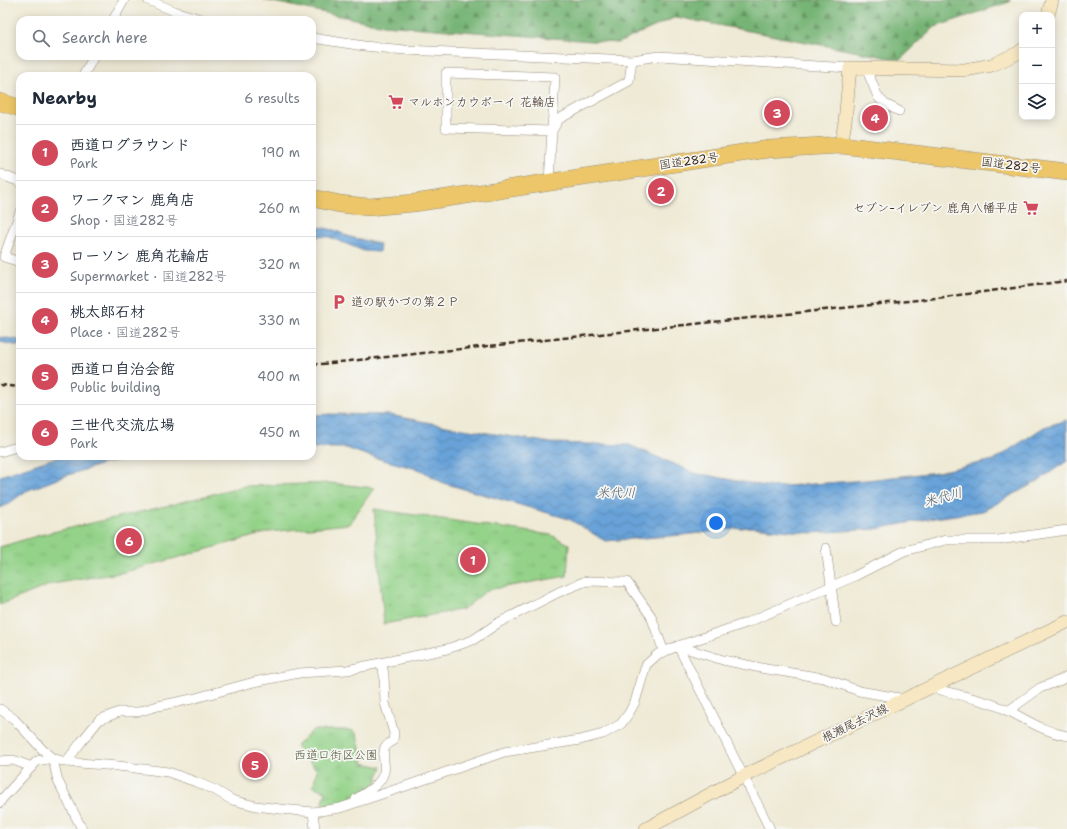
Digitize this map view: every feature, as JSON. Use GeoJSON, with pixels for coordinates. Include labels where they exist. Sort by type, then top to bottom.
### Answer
{"type":"FeatureCollection","features":[{"type":"Feature","properties":{"kind":"highway"},"geometry":{"type":"LineString","coordinates":[[0,102],[16,107]]}},
{"type":"Feature","properties":{"kind":"highway","name":"国道282号"},"geometry":{"type":"LineString","coordinates":[[316,199],[340,204],[368,207],[414,203],[769,149],[841,145],[1067,172]]}},
{"type":"Feature","properties":{"kind":"main road"},"geometry":{"type":"LineString","coordinates":[[1050,12],[1052,0]]}},
{"type":"Feature","properties":{"kind":"main road"},"geometry":{"type":"LineString","coordinates":[[841,145],[845,122],[850,68],[965,70],[992,65],[1019,52]]}},
{"type":"Feature","properties":{"kind":"main road","name":"根瀬尾去沢線"},"geometry":{"type":"LineString","coordinates":[[646,829],[744,776],[1067,622]]}},
{"type":"Feature","properties":{"kind":"street"},"geometry":{"type":"LineString","coordinates":[[115,16],[124,0]]}},
{"type":"Feature","properties":{"kind":"street"},"geometry":{"type":"LineString","coordinates":[[148,0],[191,16]]}},
{"type":"Feature","properties":{"kind":"street"},"geometry":{"type":"LineString","coordinates":[[316,39],[364,46],[405,50],[632,60],[659,56],[850,68]]}},
{"type":"Feature","properties":{"kind":"street"},"geometry":{"type":"LineString","coordinates":[[85,72],[92,60]]}},
{"type":"Feature","properties":{"kind":"street"},"geometry":{"type":"LineString","coordinates":[[552,131],[559,119],[629,81],[632,60]]}},
{"type":"Feature","properties":{"kind":"street"},"geometry":{"type":"LineString","coordinates":[[866,68],[878,97],[885,104],[899,111]]}},
{"type":"Feature","properties":{"kind":"street"},"geometry":{"type":"LineString","coordinates":[[550,182],[555,77],[446,73],[446,128],[552,131]]}},
{"type":"Feature","properties":{"kind":"street"},"geometry":{"type":"LineString","coordinates":[[0,174],[16,180]]}},
{"type":"Feature","properties":{"kind":"street"},"geometry":{"type":"LineString","coordinates":[[16,223],[4,257],[16,261]]}},
{"type":"Feature","properties":{"kind":"street"},"geometry":{"type":"LineString","coordinates":[[0,452],[16,447]]}},
{"type":"Feature","properties":{"kind":"street"},"geometry":{"type":"LineString","coordinates":[[0,709],[14,719],[52,758],[66,762],[168,772],[215,790],[232,800],[262,807],[313,812],[340,808],[504,752],[580,740],[603,734],[621,724],[635,702],[646,665],[658,654],[746,623],[853,577],[904,551],[946,540],[998,540],[1067,530]]}},
{"type":"Feature","properties":{"kind":"street"},"geometry":{"type":"LineString","coordinates":[[826,548],[836,622]]}},
{"type":"Feature","properties":{"kind":"street"},"geometry":{"type":"LineString","coordinates":[[66,762],[99,720],[118,712],[138,712],[254,682],[299,673],[347,670],[446,649],[473,640],[498,623],[586,580],[627,582],[651,616],[664,652]]}},
{"type":"Feature","properties":{"kind":"street"},"geometry":{"type":"LineString","coordinates":[[678,646],[737,663],[824,678],[859,691],[905,699]]}},
{"type":"Feature","properties":{"kind":"street"},"geometry":{"type":"LineString","coordinates":[[678,646],[770,829]]}},
{"type":"Feature","properties":{"kind":"street"},"geometry":{"type":"LineString","coordinates":[[347,805],[379,782],[384,774],[385,766],[383,754],[386,746],[393,741],[394,733],[385,703],[382,663]]}},
{"type":"Feature","properties":{"kind":"street"},"geometry":{"type":"LineString","coordinates":[[1008,711],[1040,688],[1053,684],[1067,676]]}},
{"type":"Feature","properties":{"kind":"street"},"geometry":{"type":"LineString","coordinates":[[928,687],[980,700],[1008,711],[1044,730],[1067,736]]}},
{"type":"Feature","properties":{"kind":"street"},"geometry":{"type":"LineString","coordinates":[[2,798],[37,761],[52,758]]}},
{"type":"Feature","properties":{"kind":"street"},"geometry":{"type":"LineString","coordinates":[[52,758],[58,781],[82,829]]}},
{"type":"Feature","properties":{"kind":"street"},"geometry":{"type":"LineString","coordinates":[[0,761],[13,760],[32,767]]}},
{"type":"Feature","properties":{"kind":"street"},"geometry":{"type":"LineString","coordinates":[[313,812],[316,829]]}},
{"type":"Feature","properties":{"kind":"green space"},"geometry":{"type":"Polygon","coordinates":[[[264,0],[1010,0],[1009,2],[935,27],[900,60],[676,17],[618,43],[383,25],[264,0]]]}},
{"type":"Feature","properties":{"kind":"green space"},"geometry":{"type":"Polygon","coordinates":[[[330,483],[374,488],[349,524],[269,532],[125,572],[52,584],[0,605],[0,547],[40,535],[166,506],[244,486],[330,483]]]}},
{"type":"Feature","properties":{"kind":"green space"},"geometry":{"type":"Polygon","coordinates":[[[374,509],[551,535],[569,544],[567,576],[487,590],[464,609],[384,624],[374,509]]]}},
{"type":"Feature","properties":{"kind":"green space","name":"西道口街区公園"},"geometry":{"type":"Polygon","coordinates":[[[313,730],[351,730],[357,734],[363,763],[382,767],[375,784],[340,804],[322,806],[326,791],[313,787],[317,770],[296,746],[313,730]]]}},
{"type":"Feature","properties":{"kind":"water"},"geometry":{"type":"Polygon","coordinates":[[[316,227],[334,230],[350,237],[380,244],[379,252],[364,251],[329,237],[316,236],[316,227]]]}},
{"type":"Feature","properties":{"kind":"water"},"geometry":{"type":"Polygon","coordinates":[[[0,337],[16,339],[16,345],[0,342],[0,337]]]}},
{"type":"Feature","properties":{"kind":"water","name":"米代川"},"geometry":{"type":"Polygon","coordinates":[[[316,415],[390,415],[457,428],[552,443],[629,445],[695,473],[771,487],[867,480],[937,472],[994,460],[1044,427],[1067,420],[1067,461],[1038,481],[983,511],[928,519],[876,529],[811,533],[750,527],[683,535],[605,541],[569,519],[443,483],[421,470],[372,457],[346,448],[316,448],[316,415]]]}},
{"type":"Feature","properties":{"kind":"water"},"geometry":{"type":"Polygon","coordinates":[[[48,460],[124,460],[103,464],[65,476],[26,491],[7,505],[0,508],[0,476],[48,460]]]}},
{"type":"Feature","properties":{"kind":"railway"},"geometry":{"type":"LineString","coordinates":[[316,365],[936,298],[1067,281]]}},
{"type":"Feature","properties":{"kind":"railway"},"geometry":{"type":"LineString","coordinates":[[0,385],[16,387]]}},
{"type":"Feature","properties":{"kind":"place","name":"マルホンカウボーイ 花輪店"},"geometry":{"type":"Point","coordinates":[396,102]}},
{"type":"Feature","properties":{"kind":"place","name":"ローソン 鹿角花輪店"},"geometry":{"type":"Point","coordinates":[777,113]}},
{"type":"Feature","properties":{"kind":"place","name":"桃太郎石材"},"geometry":{"type":"Point","coordinates":[875,118]}},
{"type":"Feature","properties":{"kind":"place","name":"ワークマン 鹿角店"},"geometry":{"type":"Point","coordinates":[661,191]}},
{"type":"Feature","properties":{"kind":"place","name":"セブン-イレブン 鹿角八幡平店"},"geometry":{"type":"Point","coordinates":[1031,208]}},
{"type":"Feature","properties":{"kind":"place","name":"道の駅かづの第２Ｐ"},"geometry":{"type":"Point","coordinates":[339,302]}},
{"type":"Feature","properties":{"kind":"place","name":"三世代交流広場"},"geometry":{"type":"Point","coordinates":[129,541]}},
{"type":"Feature","properties":{"kind":"place","name":"西道口グラウンド"},"geometry":{"type":"Point","coordinates":[473,560]}},
{"type":"Feature","properties":{"kind":"place","name":"西道口自治会館"},"geometry":{"type":"Point","coordinates":[255,765]}}]}
